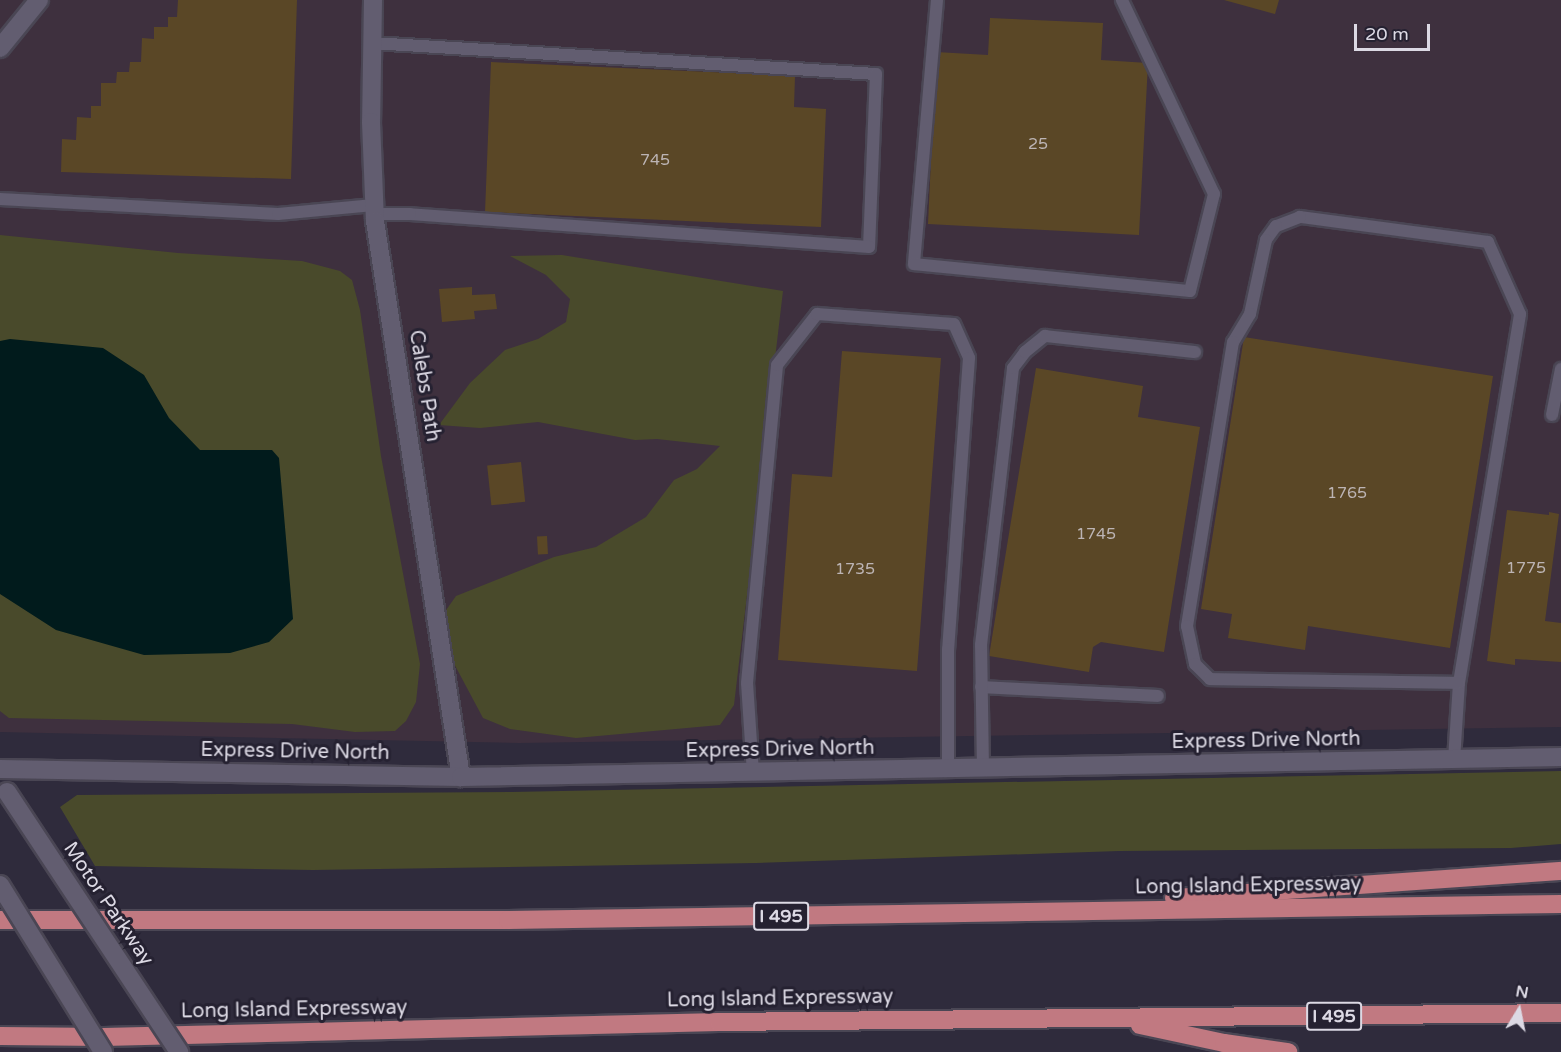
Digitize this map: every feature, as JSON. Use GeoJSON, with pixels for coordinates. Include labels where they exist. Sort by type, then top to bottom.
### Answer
{"type":"FeatureCollection","features":[{"type":"Feature","properties":{"kind":"highway"},"geometry":{"type":"LineString","coordinates":[[950,913],[1561,871]]}},
{"type":"Feature","properties":{"kind":"highway","name":"Long Island Expressway"},"geometry":{"type":"LineString","coordinates":[[0,920],[508,920],[1561,904]]}},
{"type":"Feature","properties":{"kind":"highway","name":"Long Island Expressway"},"geometry":{"type":"LineString","coordinates":[[0,1036],[104,1037],[719,1022],[1561,1013]]}},
{"type":"Feature","properties":{"kind":"highway"},"geometry":{"type":"LineString","coordinates":[[1106,1018],[1224,1043],[1288,1052]]}},
{"type":"Feature","properties":{"kind":"main road"},"geometry":{"type":"LineString","coordinates":[[0,48],[39,0]]}},
{"type":"Feature","properties":{"kind":"main road","name":"Calebs Path"},"geometry":{"type":"LineString","coordinates":[[373,0],[371,122],[375,209],[462,777]]}},
{"type":"Feature","properties":{"kind":"main road","name":"Express Drive North"},"geometry":{"type":"LineString","coordinates":[[0,769],[462,777],[1561,758]]}},
{"type":"Feature","properties":{"kind":"main road","name":"Motor Parkway"},"geometry":{"type":"LineString","coordinates":[[3,787],[179,1052]]}},
{"type":"Feature","properties":{"kind":"main road"},"geometry":{"type":"LineString","coordinates":[[0,885],[103,1052]]}},
{"type":"Feature","properties":{"kind":"lane"},"geometry":{"type":"LineString","coordinates":[[937,0],[914,264],[1190,291],[1214,194],[1122,0]]}},
{"type":"Feature","properties":{"kind":"lane"},"geometry":{"type":"LineString","coordinates":[[0,199],[278,214],[375,209],[410,214],[869,247],[876,74],[372,43]]}},
{"type":"Feature","properties":{"kind":"lane"},"geometry":{"type":"LineString","coordinates":[[1454,760],[1459,683],[1520,314],[1488,242],[1300,217],[1276,226],[1266,240],[1250,314],[1233,342],[1187,626],[1195,664],[1210,679],[1459,683]]}},
{"type":"Feature","properties":{"kind":"lane"},"geometry":{"type":"LineString","coordinates":[[753,773],[747,683],[777,365],[817,314],[954,324],[969,358],[948,649],[948,770]]}},
{"type":"Feature","properties":{"kind":"lane"},"geometry":{"type":"LineString","coordinates":[[983,769],[982,637],[1012,368],[1025,352],[1045,336],[1195,352]]}},
{"type":"Feature","properties":{"kind":"lane"},"geometry":{"type":"LineString","coordinates":[[1552,415],[1561,369]]}},
{"type":"Feature","properties":{"kind":"lane"},"geometry":{"type":"LineString","coordinates":[[981,687],[1158,696]]}},
{"type":"Feature","properties":{"kind":"shaded area"},"geometry":{"type":"Polygon","coordinates":[[[0,0],[1561,0],[1561,727],[519,743],[0,732],[0,0]]]}},
{"type":"Feature","properties":{"kind":"shaded area"},"geometry":{"type":"Polygon","coordinates":[[[10,339],[103,348],[144,375],[169,418],[200,450],[272,450],[279,458],[293,619],[269,642],[230,653],[144,655],[56,630],[0,594],[0,341],[10,339]]]}},
{"type":"Feature","properties":{"kind":"green space"},"geometry":{"type":"Polygon","coordinates":[[[0,235],[178,253],[302,261],[340,271],[352,280],[360,310],[381,456],[420,664],[416,702],[406,721],[395,731],[355,732],[292,724],[9,718],[0,711],[0,235]]]}},
{"type":"Feature","properties":{"kind":"green space"},"geometry":{"type":"Polygon","coordinates":[[[562,255],[783,291],[734,705],[720,725],[576,738],[510,729],[483,718],[451,658],[444,613],[456,596],[554,557],[596,547],[646,517],[674,480],[697,469],[720,446],[657,439],[635,440],[538,422],[480,428],[439,425],[470,383],[505,350],[538,339],[566,322],[570,299],[546,275],[510,256],[562,255]]]}},
{"type":"Feature","properties":{"kind":"green space"},"geometry":{"type":"Polygon","coordinates":[[[1561,771],[1561,844],[1511,848],[1119,851],[756,863],[313,870],[95,866],[60,807],[77,795],[511,792],[1561,771]]]}},
{"type":"Feature","properties":{"kind":"building"},"geometry":{"type":"Polygon","coordinates":[[[178,0],[297,0],[291,179],[61,172],[62,139],[76,140],[77,117],[91,118],[91,106],[101,106],[101,83],[116,83],[117,72],[129,72],[130,62],[141,62],[142,38],[154,39],[154,27],[168,27],[168,17],[177,17],[178,0]]]}},
{"type":"Feature","properties":{"kind":"building"},"geometry":{"type":"Polygon","coordinates":[[[1224,0],[1279,0],[1275,14],[1224,0]]]}},
{"type":"Feature","properties":{"kind":"building"},"geometry":{"type":"Polygon","coordinates":[[[990,18],[1103,23],[1101,60],[1148,63],[1139,235],[928,224],[936,52],[988,55],[990,18]]]}},
{"type":"Feature","properties":{"kind":"building"},"geometry":{"type":"Polygon","coordinates":[[[491,62],[795,76],[794,107],[826,109],[821,227],[485,212],[491,62]]]}},
{"type":"Feature","properties":{"kind":"building"},"geometry":{"type":"Polygon","coordinates":[[[472,287],[472,295],[495,294],[497,309],[474,311],[475,319],[442,322],[439,289],[472,287]]]}},
{"type":"Feature","properties":{"kind":"building"},"geometry":{"type":"Polygon","coordinates":[[[1244,337],[1493,376],[1450,648],[1308,626],[1305,650],[1228,638],[1232,614],[1201,609],[1244,337]]]}},
{"type":"Feature","properties":{"kind":"building"},"geometry":{"type":"Polygon","coordinates":[[[842,351],[941,358],[917,671],[778,660],[792,474],[832,477],[842,351]]]}},
{"type":"Feature","properties":{"kind":"building"},"geometry":{"type":"Polygon","coordinates":[[[1036,368],[1143,386],[1138,417],[1200,427],[1164,652],[1101,642],[1093,647],[1089,672],[989,656],[1036,368]]]}},
{"type":"Feature","properties":{"kind":"building"},"geometry":{"type":"Polygon","coordinates":[[[521,462],[525,502],[491,505],[487,466],[521,462]]]}},
{"type":"Feature","properties":{"kind":"building"},"geometry":{"type":"Polygon","coordinates":[[[1507,510],[1559,514],[1545,621],[1561,623],[1561,662],[1515,659],[1515,665],[1487,661],[1507,510]]]}},
{"type":"Feature","properties":{"kind":"building"},"geometry":{"type":"Polygon","coordinates":[[[547,536],[548,554],[538,554],[537,537],[547,536]]]}}]}
